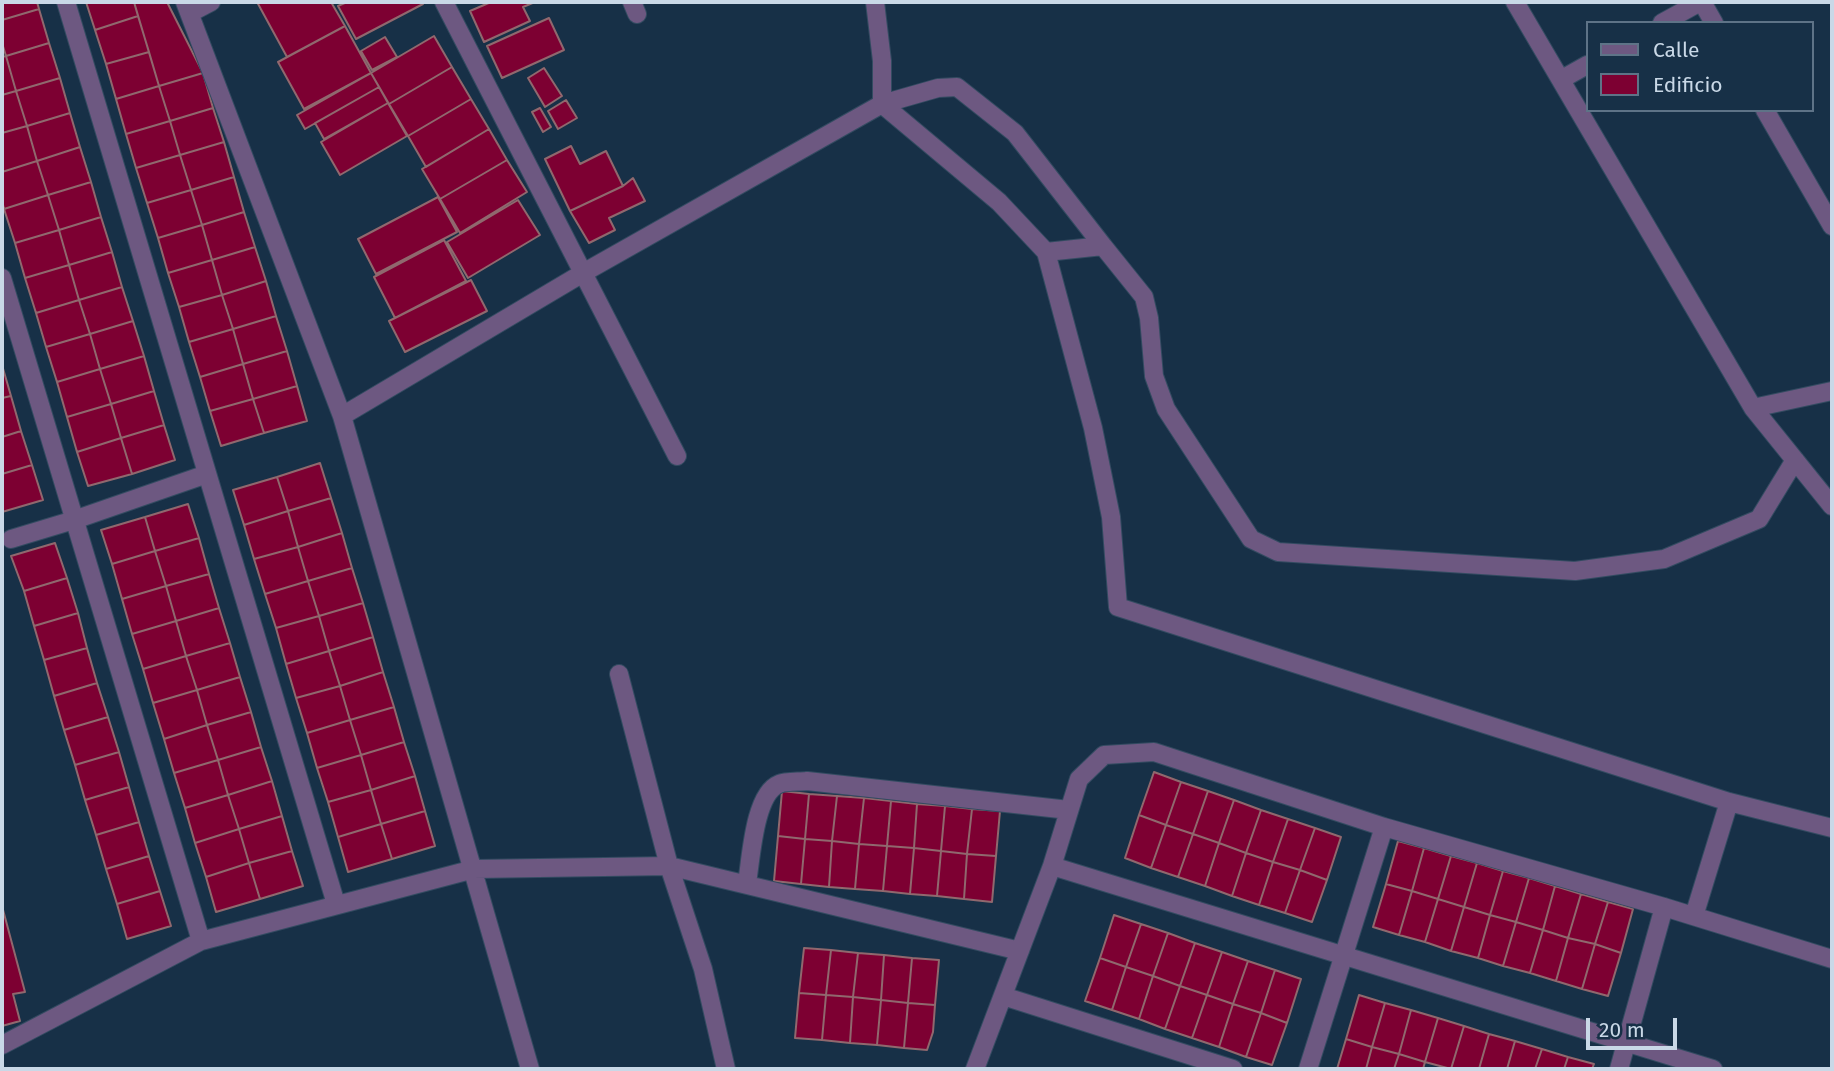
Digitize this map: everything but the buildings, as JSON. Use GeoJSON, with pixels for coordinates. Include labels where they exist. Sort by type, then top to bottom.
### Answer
{"type":"FeatureCollection","features":[{"type":"Feature","properties":{"kind":"street"},"geometry":{"type":"LineString","coordinates":[[65,2],[336,904]]}},
{"type":"Feature","properties":{"kind":"street"},"geometry":{"type":"LineString","coordinates":[[211,2],[188,7],[342,416],[530,1069]]}},
{"type":"Feature","properties":{"kind":"street"},"geometry":{"type":"LineString","coordinates":[[444,2],[677,456]]}},
{"type":"Feature","properties":{"kind":"street"},"geometry":{"type":"LineString","coordinates":[[875,2],[882,61],[882,104]]}},
{"type":"Feature","properties":{"kind":"street"},"geometry":{"type":"LineString","coordinates":[[1515,2],[1752,408],[1832,506]]}},
{"type":"Feature","properties":{"kind":"street"},"geometry":{"type":"LineString","coordinates":[[1666,21],[1701,2],[1713,21]]}},
{"type":"Feature","properties":{"kind":"street"},"geometry":{"type":"LineString","coordinates":[[1562,79],[1586,66]]}},
{"type":"Feature","properties":{"kind":"street"},"geometry":{"type":"LineString","coordinates":[[342,416],[583,273],[882,104],[938,88],[957,88],[1015,133],[1144,297],[1149,318],[1154,376],[1166,409],[1251,539],[1278,552],[1575,571],[1664,559],[1759,519],[1795,460]]}},
{"type":"Feature","properties":{"kind":"street"},"geometry":{"type":"LineString","coordinates":[[882,104],[999,202],[1046,252],[1093,428],[1111,517],[1118,607],[1729,802],[1832,828]]}},
{"type":"Feature","properties":{"kind":"street"},"geometry":{"type":"LineString","coordinates":[[1766,112],[1832,226]]}},
{"type":"Feature","properties":{"kind":"street"},"geometry":{"type":"LineString","coordinates":[[1046,252],[1103,246]]}},
{"type":"Feature","properties":{"kind":"street"},"geometry":{"type":"LineString","coordinates":[[2,278],[201,942]]}},
{"type":"Feature","properties":{"kind":"street"},"geometry":{"type":"LineString","coordinates":[[1752,408],[1832,391]]}},
{"type":"Feature","properties":{"kind":"street"},"geometry":{"type":"LineString","coordinates":[[11,539],[207,474]]}},
{"type":"Feature","properties":{"kind":"street"},"geometry":{"type":"LineString","coordinates":[[619,674],[669,866],[704,969],[726,1069]]}},
{"type":"Feature","properties":{"kind":"street"},"geometry":{"type":"LineString","coordinates":[[975,1069],[1052,866],[1079,779],[1104,755],[1154,752],[1384,827],[1664,907],[1832,959]]}},
{"type":"Feature","properties":{"kind":"street"},"geometry":{"type":"LineString","coordinates":[[747,883],[758,817],[766,795],[778,784],[807,781],[1069,810]]}},
{"type":"Feature","properties":{"kind":"street"},"geometry":{"type":"LineString","coordinates":[[1694,916],[1729,802]]}},
{"type":"Feature","properties":{"kind":"street"},"geometry":{"type":"LineString","coordinates":[[1308,1069],[1384,827]]}},
{"type":"Feature","properties":{"kind":"street"},"geometry":{"type":"LineString","coordinates":[[2,1045],[201,942],[474,869],[669,866],[1020,951]]}},
{"type":"Feature","properties":{"kind":"street"},"geometry":{"type":"LineString","coordinates":[[1052,866],[1713,1069]]}},
{"type":"Feature","properties":{"kind":"street"},"geometry":{"type":"LineString","coordinates":[[1619,1069],[1664,907]]}},
{"type":"Feature","properties":{"kind":"street"},"geometry":{"type":"LineString","coordinates":[[1003,996],[1233,1069]]}}]}
